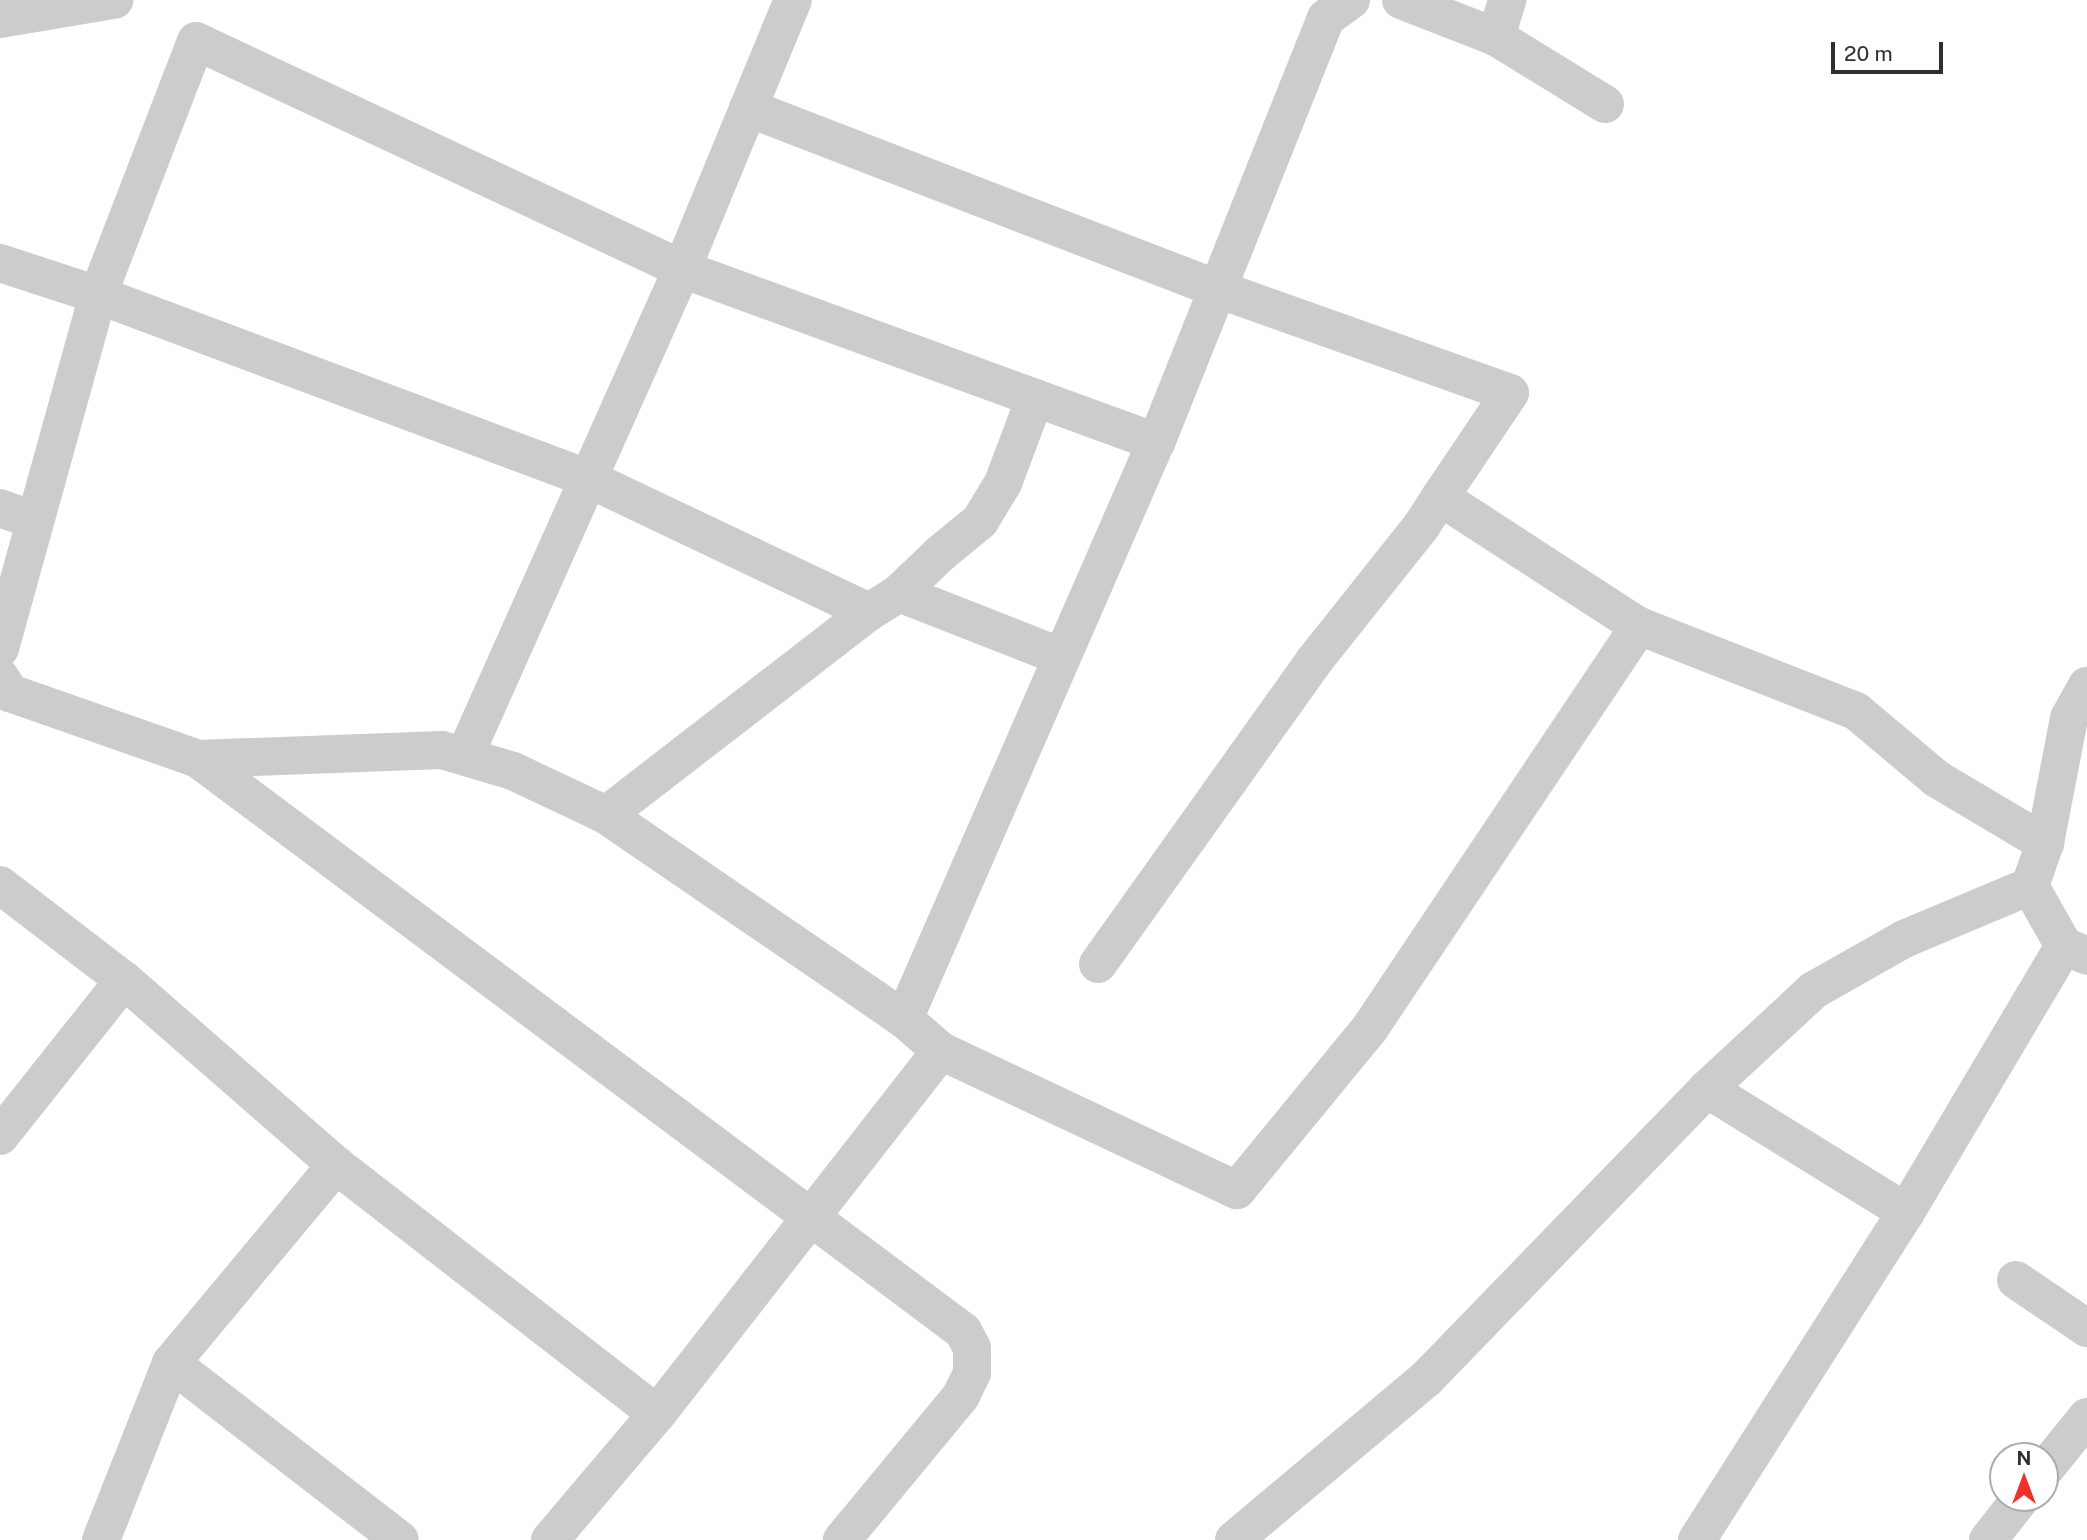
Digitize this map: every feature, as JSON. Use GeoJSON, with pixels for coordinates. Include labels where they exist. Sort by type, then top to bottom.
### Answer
{"type":"FeatureCollection","features":[{"type":"Feature","properties":{"kind":"street"},"geometry":{"type":"LineString","coordinates":[[0,19],[114,0]]}},
{"type":"Feature","properties":{"kind":"street"},"geometry":{"type":"LineString","coordinates":[[465,755],[682,269],[793,0]]}},
{"type":"Feature","properties":{"kind":"street"},"geometry":{"type":"LineString","coordinates":[[904,1019],[1156,442],[1215,288],[1326,18],[1351,0]]}},
{"type":"Feature","properties":{"kind":"street"},"geometry":{"type":"LineString","coordinates":[[1401,0],[1496,37],[1605,104]]}},
{"type":"Feature","properties":{"kind":"street"},"geometry":{"type":"LineString","coordinates":[[1496,37],[1507,0]]}},
{"type":"Feature","properties":{"kind":"street"},"geometry":{"type":"LineString","coordinates":[[0,649],[97,295],[196,41],[682,269],[1156,442]]}},
{"type":"Feature","properties":{"kind":"street"},"geometry":{"type":"LineString","coordinates":[[748,108],[1215,288],[1510,393],[1422,525],[1314,661],[1098,964]]}},
{"type":"Feature","properties":{"kind":"street"},"geometry":{"type":"LineString","coordinates":[[0,262],[97,295],[587,478],[884,603],[1062,657]]}},
{"type":"Feature","properties":{"kind":"street"},"geometry":{"type":"LineString","coordinates":[[606,816],[884,603],[980,521],[1003,483],[1035,398]]}},
{"type":"Feature","properties":{"kind":"street"},"geometry":{"type":"LineString","coordinates":[[1440,497],[1639,626],[1856,711],[1937,779],[2045,843]]}},
{"type":"Feature","properties":{"kind":"street"},"geometry":{"type":"LineString","coordinates":[[0,508],[35,521]]}},
{"type":"Feature","properties":{"kind":"street"},"geometry":{"type":"LineString","coordinates":[[198,759],[442,750],[513,771],[606,816],[904,1019],[941,1051],[1237,1191],[1370,1028],[1639,626]]}},
{"type":"Feature","properties":{"kind":"street"},"geometry":{"type":"LineString","coordinates":[[0,677],[10,693],[198,759],[812,1215],[963,1331],[972,1348],[972,1373],[961,1396],[842,1540]]}},
{"type":"Feature","properties":{"kind":"street"},"geometry":{"type":"LineString","coordinates":[[1234,1540],[1426,1379],[1707,1089],[1814,990],[1904,939],[2030,886],[2045,843],[2068,718],[2087,685]]}},
{"type":"Feature","properties":{"kind":"street"},"geometry":{"type":"LineString","coordinates":[[0,885],[124,980],[336,1165],[657,1414]]}},
{"type":"Feature","properties":{"kind":"street"},"geometry":{"type":"LineString","coordinates":[[1697,1540],[2075,951],[2030,886]]}},
{"type":"Feature","properties":{"kind":"street"},"geometry":{"type":"LineString","coordinates":[[0,1136],[124,980]]}},
{"type":"Feature","properties":{"kind":"street"},"geometry":{"type":"LineString","coordinates":[[550,1540],[657,1414],[941,1051]]}},
{"type":"Feature","properties":{"kind":"street"},"geometry":{"type":"LineString","coordinates":[[1707,1089],[1906,1212]]}},
{"type":"Feature","properties":{"kind":"street"},"geometry":{"type":"LineString","coordinates":[[101,1540],[171,1363],[336,1165]]}},
{"type":"Feature","properties":{"kind":"street"},"geometry":{"type":"LineString","coordinates":[[2016,1280],[2087,1328]]}},
{"type":"Feature","properties":{"kind":"street"},"geometry":{"type":"LineString","coordinates":[[171,1363],[400,1540]]}},
{"type":"Feature","properties":{"kind":"street"},"geometry":{"type":"LineString","coordinates":[[2059,1452],[2087,1417]]}},
{"type":"Feature","properties":{"kind":"street"},"geometry":{"type":"LineString","coordinates":[[1988,1540],[2010,1512]]}}]}
